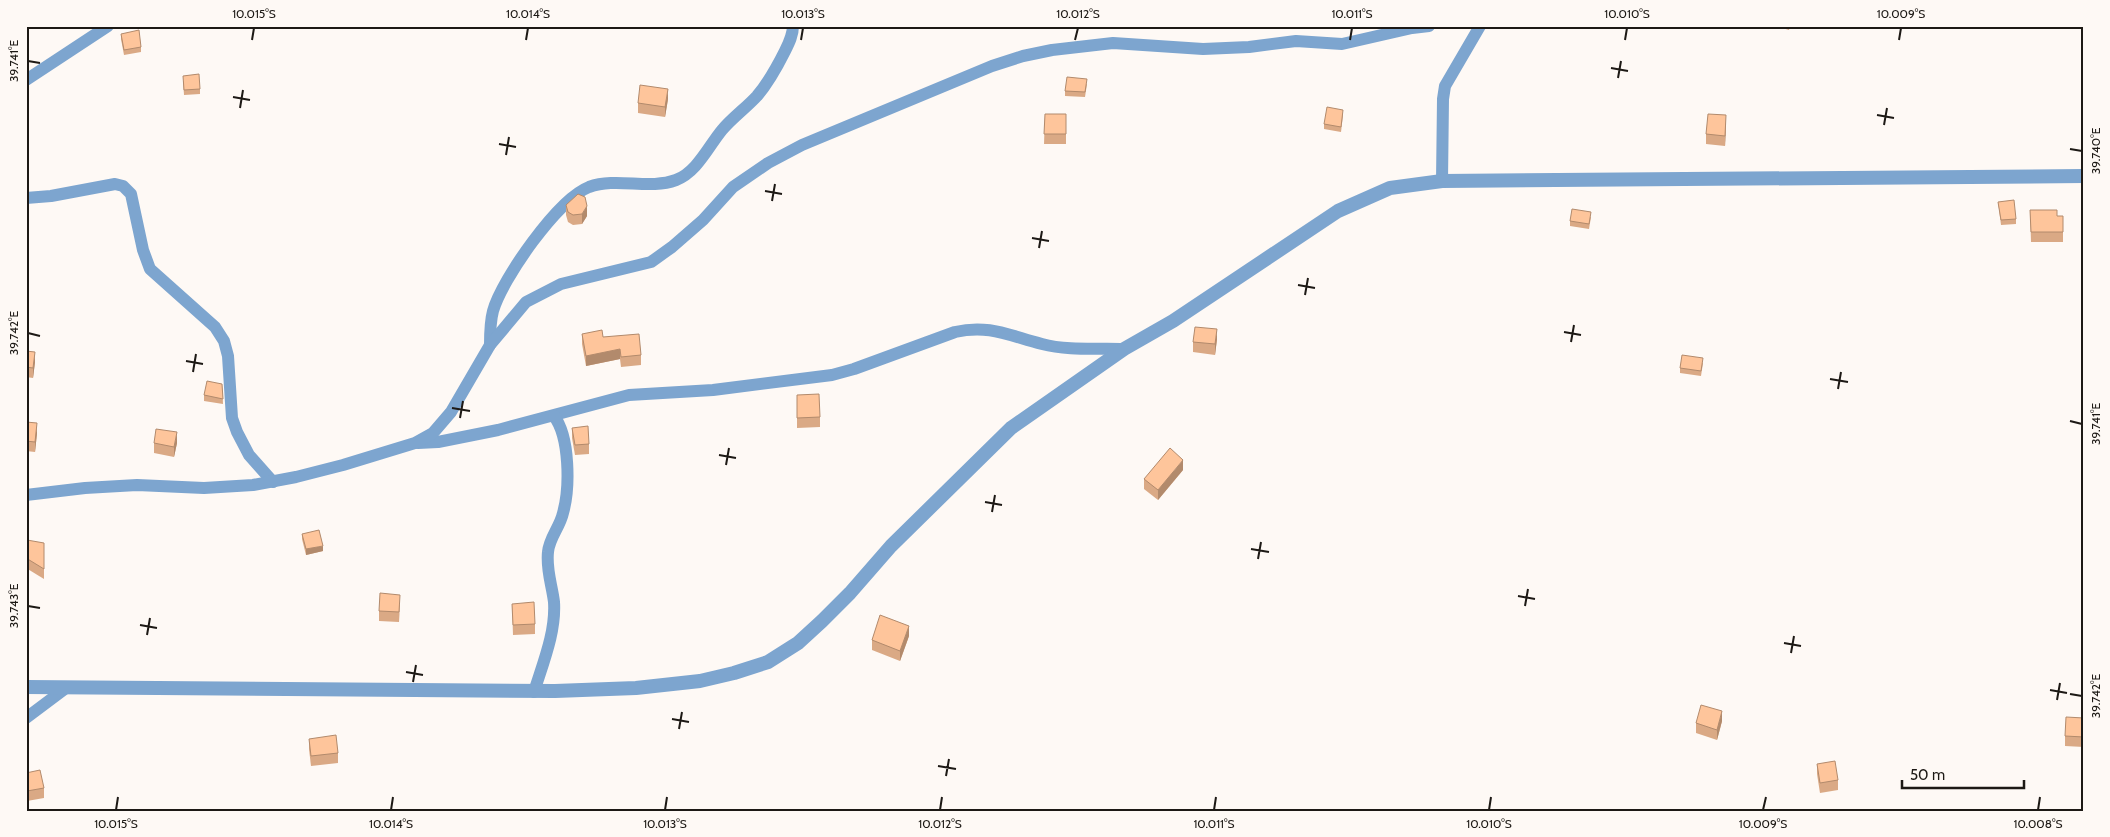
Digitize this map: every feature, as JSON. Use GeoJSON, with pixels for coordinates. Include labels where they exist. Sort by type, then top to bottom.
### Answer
{"type":"FeatureCollection","features":[{"type":"Feature","properties":{"kind":"street"},"geometry":{"type":"LineString","coordinates":[[26,80],[108,26]]}},
{"type":"Feature","properties":{"kind":"street"},"geometry":{"type":"LineString","coordinates":[[490,344],[493,310],[503,288],[531,244],[575,195],[589,187],[603,184],[661,183],[677,180],[706,153],[722,130],[757,95],[776,70],[793,33],[793,26]]}},
{"type":"Feature","properties":{"kind":"street"},"geometry":{"type":"LineString","coordinates":[[26,495],[85,488],[138,485],[204,488],[253,485],[343,465],[415,443],[433,433],[451,412],[490,344],[526,302],[561,284],[650,262],[672,247],[703,220],[733,187],[768,163],[802,145],[992,66],[1023,56],[1052,50],[1113,43],[1203,49],[1249,47],[1296,41],[1342,44],[1429,26]]}},
{"type":"Feature","properties":{"kind":"street"},"geometry":{"type":"LineString","coordinates":[[1442,181],[1442,99],[1445,86],[1480,26]]}},
{"type":"Feature","properties":{"kind":"street"},"geometry":{"type":"LineString","coordinates":[[26,687],[436,689],[534,692],[636,688],[700,681],[734,673],[768,662],[798,643],[850,593],[892,546],[1011,428],[1124,349],[1172,321],[1338,211],[1390,188],[1442,181],[2084,176]]}},
{"type":"Feature","properties":{"kind":"street"},"geometry":{"type":"LineString","coordinates":[[26,198],[51,196],[115,184],[123,186],[131,194],[143,250],[150,269],[215,327],[224,341],[228,356],[232,418],[249,455],[273,482]]}},
{"type":"Feature","properties":{"kind":"street"},"geometry":{"type":"LineString","coordinates":[[415,443],[438,442],[466,437],[554,416],[629,395],[713,390],[832,375],[970,328],[988,328],[1043,345],[1124,349]]}},
{"type":"Feature","properties":{"kind":"street"},"geometry":{"type":"LineString","coordinates":[[534,692],[553,624],[554,602],[547,572],[548,551],[563,515],[566,500],[564,440],[560,425],[554,416]]}},
{"type":"Feature","properties":{"kind":"street"},"geometry":{"type":"LineString","coordinates":[[26,718],[66,688]]}},
{"type":"Feature","properties":{"kind":"building"},"geometry":{"type":"Polygon","coordinates":[[[139,30],[141,47],[124,50],[121,34],[139,30]]]}},
{"type":"Feature","properties":{"kind":"building"},"geometry":{"type":"Polygon","coordinates":[[[199,74],[200,89],[184,90],[183,76],[199,74]]]}},
{"type":"Feature","properties":{"kind":"building"},"geometry":{"type":"Polygon","coordinates":[[[1067,77],[1087,79],[1085,92],[1065,91],[1067,77]]]}},
{"type":"Feature","properties":{"kind":"building"},"geometry":{"type":"Polygon","coordinates":[[[640,85],[668,89],[665,107],[638,103],[640,85]]]}},
{"type":"Feature","properties":{"kind":"building"},"geometry":{"type":"Polygon","coordinates":[[[1327,107],[1343,110],[1341,127],[1324,124],[1327,107]]]}},
{"type":"Feature","properties":{"kind":"building"},"geometry":{"type":"Polygon","coordinates":[[[1045,114],[1066,114],[1066,134],[1044,134],[1045,114]]]}},
{"type":"Feature","properties":{"kind":"building"},"geometry":{"type":"Polygon","coordinates":[[[1708,114],[1726,115],[1725,136],[1706,134],[1708,114]]]}},
{"type":"Feature","properties":{"kind":"building"},"geometry":{"type":"Polygon","coordinates":[[[578,194],[585,197],[587,206],[582,214],[573,215],[568,212],[566,205],[578,194]]]}},
{"type":"Feature","properties":{"kind":"building"},"geometry":{"type":"Polygon","coordinates":[[[2014,200],[2016,219],[2001,220],[1998,202],[2014,200]]]}},
{"type":"Feature","properties":{"kind":"building"},"geometry":{"type":"Polygon","coordinates":[[[1572,209],[1591,212],[1589,224],[1570,221],[1572,209]]]}},
{"type":"Feature","properties":{"kind":"building"},"geometry":{"type":"Polygon","coordinates":[[[2030,210],[2057,210],[2057,216],[2063,216],[2063,232],[2031,232],[2030,210]]]}},
{"type":"Feature","properties":{"kind":"building"},"geometry":{"type":"Polygon","coordinates":[[[1195,327],[1217,329],[1215,344],[1193,342],[1195,327]]]}},
{"type":"Feature","properties":{"kind":"building"},"geometry":{"type":"Polygon","coordinates":[[[602,330],[603,337],[639,334],[641,355],[621,357],[620,349],[586,356],[582,334],[602,330]]]}},
{"type":"Feature","properties":{"kind":"building"},"geometry":{"type":"Polygon","coordinates":[[[26,351],[35,352],[33,368],[26,367],[26,351]]]}},
{"type":"Feature","properties":{"kind":"building"},"geometry":{"type":"Polygon","coordinates":[[[1682,355],[1703,358],[1701,371],[1680,368],[1682,355]]]}},
{"type":"Feature","properties":{"kind":"building"},"geometry":{"type":"Polygon","coordinates":[[[207,381],[222,384],[223,399],[204,395],[207,381]]]}},
{"type":"Feature","properties":{"kind":"building"},"geometry":{"type":"Polygon","coordinates":[[[819,394],[820,417],[797,418],[797,395],[819,394]]]}},
{"type":"Feature","properties":{"kind":"building"},"geometry":{"type":"Polygon","coordinates":[[[26,422],[37,423],[35,442],[26,441],[26,422]]]}},
{"type":"Feature","properties":{"kind":"building"},"geometry":{"type":"Polygon","coordinates":[[[588,426],[589,444],[575,445],[572,428],[588,426]]]}},
{"type":"Feature","properties":{"kind":"building"},"geometry":{"type":"Polygon","coordinates":[[[156,429],[177,432],[174,447],[154,443],[156,429]]]}},
{"type":"Feature","properties":{"kind":"building"},"geometry":{"type":"Polygon","coordinates":[[[1170,448],[1183,460],[1158,490],[1144,479],[1170,448]]]}},
{"type":"Feature","properties":{"kind":"building"},"geometry":{"type":"Polygon","coordinates":[[[319,530],[323,546],[306,549],[302,534],[319,530]]]}},
{"type":"Feature","properties":{"kind":"building"},"geometry":{"type":"Polygon","coordinates":[[[27,540],[44,543],[44,569],[26,558],[27,540]]]}},
{"type":"Feature","properties":{"kind":"building"},"geometry":{"type":"Polygon","coordinates":[[[380,593],[400,595],[399,612],[379,611],[380,593]]]}},
{"type":"Feature","properties":{"kind":"building"},"geometry":{"type":"Polygon","coordinates":[[[534,602],[535,624],[513,625],[512,604],[534,602]]]}},
{"type":"Feature","properties":{"kind":"building"},"geometry":{"type":"Polygon","coordinates":[[[880,615],[909,626],[900,651],[872,640],[880,615]]]}},
{"type":"Feature","properties":{"kind":"building"},"geometry":{"type":"Polygon","coordinates":[[[1701,705],[1722,711],[1717,730],[1696,723],[1701,705]]]}},
{"type":"Feature","properties":{"kind":"building"},"geometry":{"type":"Polygon","coordinates":[[[2066,717],[2084,718],[2084,737],[2065,736],[2066,717]]]}},
{"type":"Feature","properties":{"kind":"building"},"geometry":{"type":"Polygon","coordinates":[[[336,735],[338,753],[311,756],[309,739],[336,735]]]}},
{"type":"Feature","properties":{"kind":"building"},"geometry":{"type":"Polygon","coordinates":[[[1835,761],[1838,780],[1820,783],[1817,764],[1835,761]]]}},
{"type":"Feature","properties":{"kind":"building"},"geometry":{"type":"Polygon","coordinates":[[[40,770],[44,788],[27,791],[26,773],[40,770]]]}}]}
